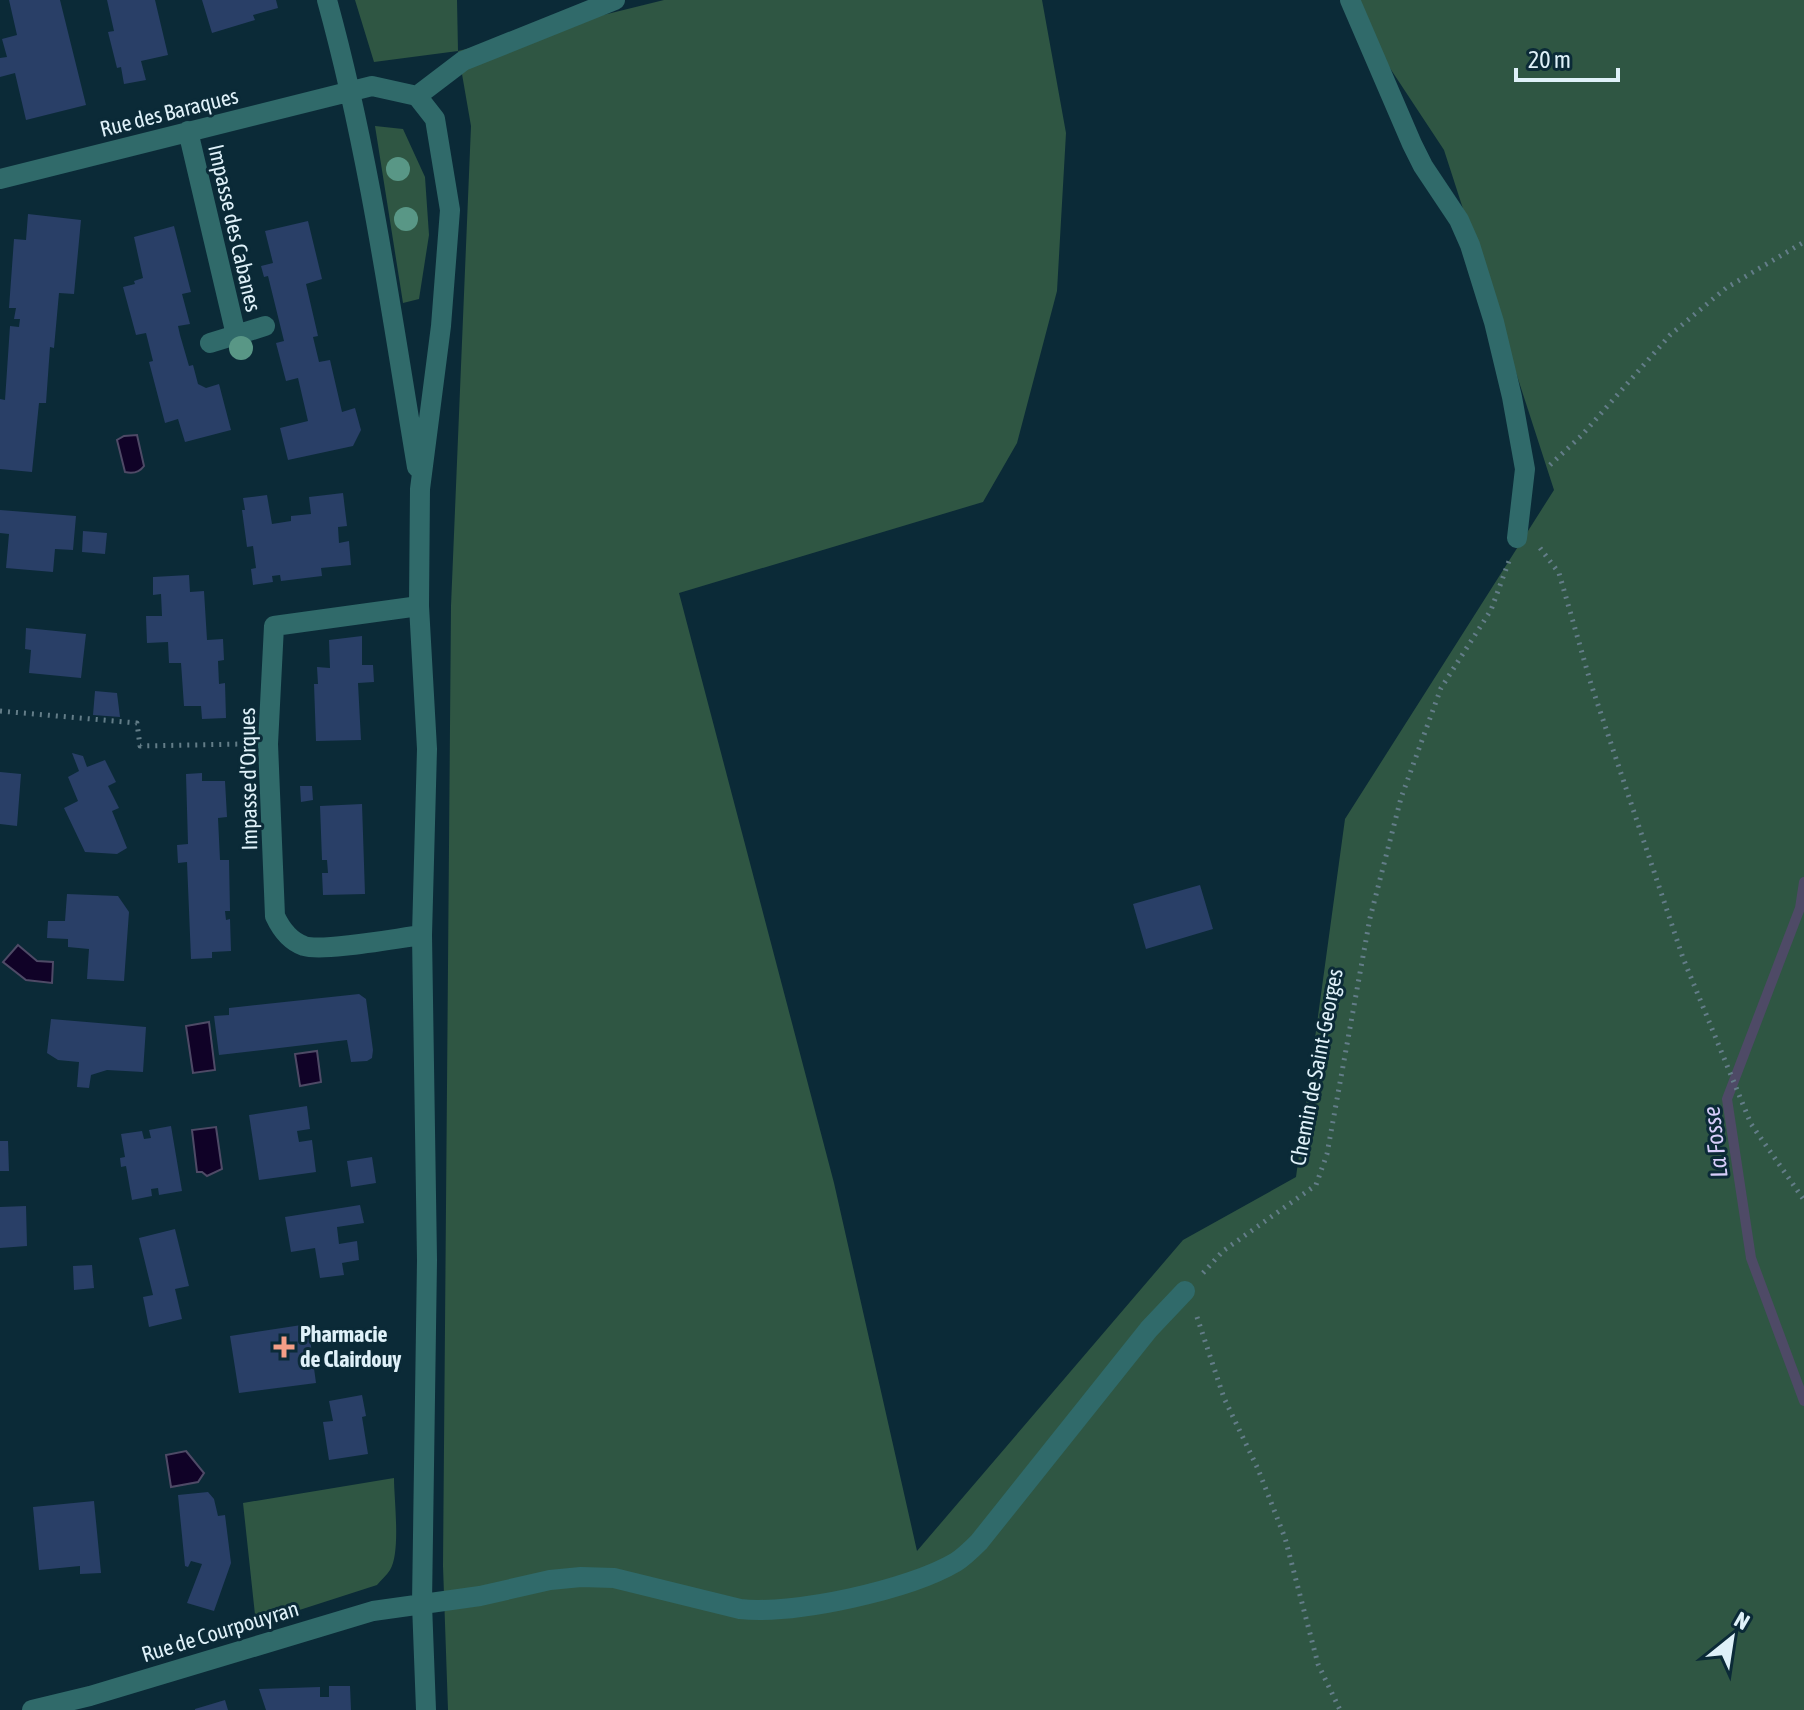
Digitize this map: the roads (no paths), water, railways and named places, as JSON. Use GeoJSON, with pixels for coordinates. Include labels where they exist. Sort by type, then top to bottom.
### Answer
{"type":"FeatureCollection","features":[{"type":"Feature","properties":{"kind":"street"},"geometry":{"type":"LineString","coordinates":[[327,0],[350,91],[420,489]]}},
{"type":"Feature","properties":{"kind":"street"},"geometry":{"type":"LineString","coordinates":[[426,1710],[422,1604],[427,1260],[422,935],[427,749],[419,606],[420,489],[441,326],[450,210],[435,119],[417,96],[463,61],[615,0]]}},
{"type":"Feature","properties":{"kind":"street"},"geometry":{"type":"LineString","coordinates":[[1350,0],[1412,144],[1459,220],[1470,245],[1505,367],[1525,469],[1517,538]]}},
{"type":"Feature","properties":{"kind":"street","name":"Rue des Baraques"},"geometry":{"type":"LineString","coordinates":[[0,179],[372,86],[417,96]]}},
{"type":"Feature","properties":{"kind":"street","name":"Impasse des Cabanes"},"geometry":{"type":"LineString","coordinates":[[188,131],[236,335]]}},
{"type":"Feature","properties":{"kind":"street","name":"Impasse des Cabanes"},"geometry":{"type":"LineString","coordinates":[[210,343],[265,326]]}},
{"type":"Feature","properties":{"kind":"street","name":"Impasse d'Orques"},"geometry":{"type":"LineString","coordinates":[[419,606],[274,626],[268,744],[275,916],[281,929],[306,946],[322,947],[422,935]]}},
{"type":"Feature","properties":{"kind":"street"},"geometry":{"type":"LineString","coordinates":[[422,1604],[581,1577],[614,1578],[758,1611],[800,1607],[862,1595],[934,1573],[958,1561],[979,1542],[1149,1329],[1185,1291]]}},
{"type":"Feature","properties":{"kind":"street","name":"Rue de Courpouyran"},"geometry":{"type":"LineString","coordinates":[[32,1710],[90,1696],[345,1619],[402,1605],[422,1604]]}},
{"type":"Feature","properties":{"kind":"waterway","name":"La Fosse"},"geometry":{"type":"LineString","coordinates":[[1804,882],[1800,908],[1727,1099],[1751,1258],[1804,1401]]}},
{"type":"Feature","properties":{"kind":"place","name":"Pharmacie de Clairdouy"},"geometry":{"type":"Point","coordinates":[284,1347]}}]}
